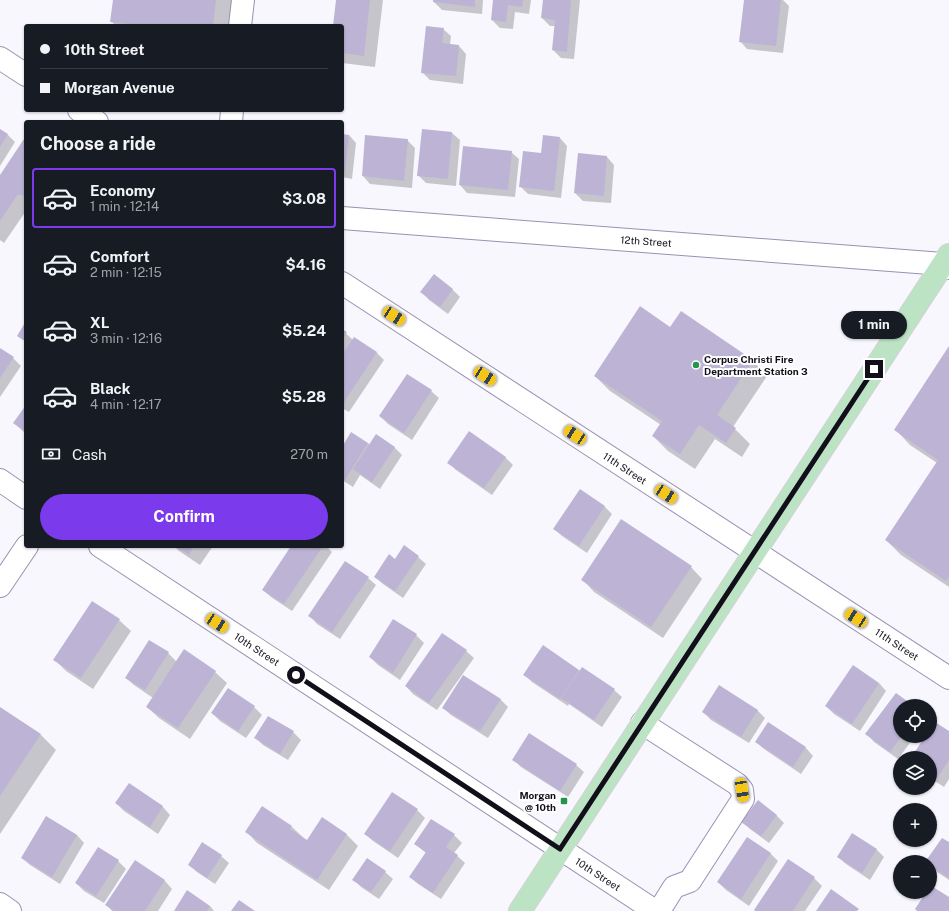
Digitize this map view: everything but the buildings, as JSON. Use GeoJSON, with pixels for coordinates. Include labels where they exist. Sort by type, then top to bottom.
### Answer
{"type":"FeatureCollection","features":[{"type":"Feature","properties":{"kind":"main road"},"geometry":{"type":"LineString","coordinates":[[520,911],[754,552],[947,262]]}},
{"type":"Feature","properties":{"kind":"street"},"geometry":{"type":"LineString","coordinates":[[240,24],[242,0]]}},
{"type":"Feature","properties":{"kind":"street"},"geometry":{"type":"LineString","coordinates":[[0,58],[24,74]]}},
{"type":"Feature","properties":{"kind":"street"},"geometry":{"type":"LineString","coordinates":[[82,112],[94,120]]}},
{"type":"Feature","properties":{"kind":"street","name":"12th Street"},"geometry":{"type":"LineString","coordinates":[[344,218],[947,262]]}},
{"type":"Feature","properties":{"kind":"street","name":"11th Street"},"geometry":{"type":"LineString","coordinates":[[344,283],[949,678]]}},
{"type":"Feature","properties":{"kind":"street"},"geometry":{"type":"LineString","coordinates":[[0,480],[24,497]]}},
{"type":"Feature","properties":{"kind":"street"},"geometry":{"type":"LineString","coordinates":[[0,586],[26,548]]}},
{"type":"Feature","properties":{"kind":"street","name":"10th Street"},"geometry":{"type":"LineString","coordinates":[[103,548],[655,911]]}},
{"type":"Feature","properties":{"kind":"street"},"geometry":{"type":"LineString","coordinates":[[642,723],[737,784],[742,790],[743,799],[690,881],[674,887],[659,911]]}},
{"type":"Feature","properties":{"kind":"street"},"geometry":{"type":"LineString","coordinates":[[0,904],[10,911]]}},
{"type":"Feature","properties":{"kind":"place","name":"Corpus Christi Fire Department Station 3"},"geometry":{"type":"Point","coordinates":[696,365]}},
{"type":"Feature","properties":{"kind":"place","name":"Morgan @ 10th"},"geometry":{"type":"Point","coordinates":[564,801]}},
{"type":"Feature","properties":{"kind":"route"},"geometry":{"type":"LineString","coordinates":[[296,675],[560,849],[874,369]]}}]}
